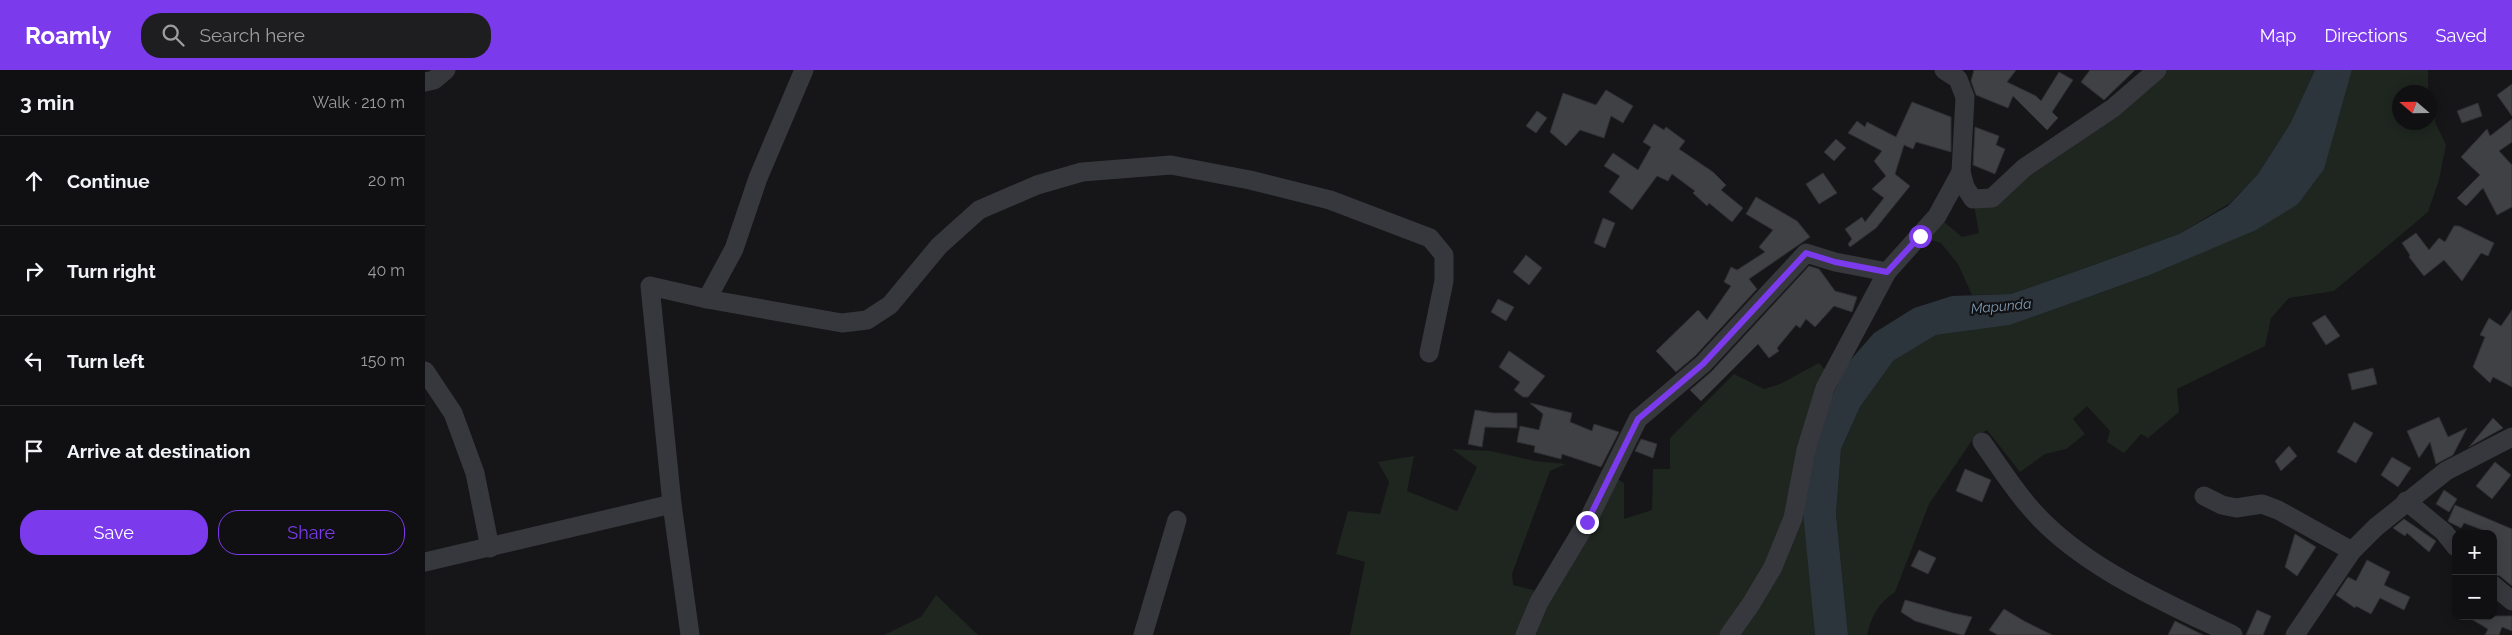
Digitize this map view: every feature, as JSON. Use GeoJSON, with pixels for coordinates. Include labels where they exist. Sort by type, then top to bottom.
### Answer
{"type":"FeatureCollection","features":[{"type":"Feature","properties":{"kind":"street"},"geometry":{"type":"LineString","coordinates":[[425,82],[434,80],[446,70]]}},
{"type":"Feature","properties":{"kind":"street"},"geometry":{"type":"LineString","coordinates":[[707,299],[734,250],[758,178],[804,70]]}},
{"type":"Feature","properties":{"kind":"street"},"geometry":{"type":"LineString","coordinates":[[1944,70],[1959,79],[1965,97],[1961,172],[1965,187],[1973,199],[1992,198],[2024,168],[2113,108],[2157,70]]}},
{"type":"Feature","properties":{"kind":"street"},"geometry":{"type":"LineString","coordinates":[[690,635],[673,504],[650,286],[707,299],[842,323],[867,320],[890,305],[939,246],[979,210],[1037,185],[1082,172],[1171,166],[1250,180],[1330,200],[1430,238],[1444,255],[1444,281],[1429,353]]}},
{"type":"Feature","properties":{"kind":"street"},"geometry":{"type":"LineString","coordinates":[[1729,635],[1751,604],[1773,567],[1793,518],[1806,450],[1825,388],[1887,272],[1937,216],[1961,172]]}},
{"type":"Feature","properties":{"kind":"street"},"geometry":{"type":"LineString","coordinates":[[1525,635],[1539,602],[1587,522],[1638,419],[1703,364],[1806,253],[1835,262],[1887,272]]}},
{"type":"Feature","properties":{"kind":"street"},"geometry":{"type":"LineString","coordinates":[[425,371],[453,413],[475,473],[490,548]]}},
{"type":"Feature","properties":{"kind":"street"},"geometry":{"type":"LineString","coordinates":[[2295,635],[2352,551],[2405,501],[2446,471],[2512,437]]}},
{"type":"Feature","properties":{"kind":"street"},"geometry":{"type":"LineString","coordinates":[[1982,442],[2028,506],[2061,537],[2116,576],[2233,635]]}},
{"type":"Feature","properties":{"kind":"street"},"geometry":{"type":"LineString","coordinates":[[2204,496],[2222,505],[2236,508],[2262,504],[2278,510],[2352,551]]}},
{"type":"Feature","properties":{"kind":"street"},"geometry":{"type":"LineString","coordinates":[[2405,501],[2444,532],[2452,542]]}},
{"type":"Feature","properties":{"kind":"street"},"geometry":{"type":"LineString","coordinates":[[425,562],[673,504]]}},
{"type":"Feature","properties":{"kind":"street"},"geometry":{"type":"LineString","coordinates":[[1143,635],[1177,520]]}},
{"type":"Feature","properties":{"kind":"street"},"geometry":{"type":"LineString","coordinates":[[2497,588],[2512,601]]}},
{"type":"Feature","properties":{"kind":"shaded area"},"geometry":{"type":"Polygon","coordinates":[[[2157,70],[2315,70],[2290,124],[2258,174],[2230,203],[2179,234],[2091,266],[2011,294],[1972,295],[1958,264],[1941,243],[1920,237],[1937,216],[1962,237],[1979,233],[1973,199],[1992,198],[2157,70]]]}},
{"type":"Feature","properties":{"kind":"shaded area"},"geometry":{"type":"Polygon","coordinates":[[[2352,70],[2428,70],[2428,85],[2392,85],[2392,130],[2437,130],[2437,126],[2446,145],[2439,180],[2428,212],[2334,291],[2289,298],[2271,318],[2265,346],[2177,389],[2179,412],[2148,438],[2141,434],[2124,453],[2107,442],[2110,431],[2087,406],[2073,419],[2085,434],[2066,449],[2045,454],[2020,472],[1987,430],[1975,436],[1929,504],[1895,592],[1884,600],[1877,610],[1867,635],[1848,635],[1836,514],[1841,449],[1860,407],[1893,361],[1936,335],[2010,325],[2147,276],[2338,119],[2352,70]]]}},
{"type":"Feature","properties":{"kind":"shaded area"},"geometry":{"type":"Polygon","coordinates":[[[1819,363],[1831,377],[1835,391],[1814,436],[1811,586],[1815,635],[1350,635],[1365,562],[1336,554],[1348,511],[1380,514],[1389,482],[1378,462],[1414,456],[1407,491],[1457,511],[1477,467],[1452,449],[1491,451],[1535,461],[1566,464],[1550,471],[1512,574],[1513,585],[1537,591],[1612,476],[1624,483],[1624,519],[1652,510],[1653,469],[1670,469],[1670,438],[1734,374],[1764,389],[1780,384],[1819,363]]]}},
{"type":"Feature","properties":{"kind":"shaded area"},"geometry":{"type":"Polygon","coordinates":[[[936,595],[978,635],[884,635],[921,617],[936,595]]]}},
{"type":"Feature","properties":{"kind":"water","name":"Mapunda"},"geometry":{"type":"Polygon","coordinates":[[[2315,70],[2352,70],[2324,169],[2298,204],[2256,230],[2147,276],[2010,325],[1936,335],[1893,361],[1860,407],[1841,449],[1836,514],[1848,635],[1815,635],[1803,512],[1814,436],[1847,364],[1874,333],[1914,308],[1952,296],[2011,294],[2091,266],[2179,234],[2228,206],[2258,174],[2290,124],[2315,70]]]}},
{"type":"Feature","properties":{"kind":"building"},"geometry":{"type":"Polygon","coordinates":[[[1974,70],[2016,70],[2007,82],[2036,96],[2041,101],[2059,72],[2073,80],[2052,112],[2058,118],[2047,130],[2013,96],[2008,108],[1976,95],[1971,81],[1974,70]]]}},
{"type":"Feature","properties":{"kind":"building"},"geometry":{"type":"Polygon","coordinates":[[[2090,70],[2135,70],[2104,100],[2081,82],[2090,70]]]}},
{"type":"Feature","properties":{"kind":"building"},"geometry":{"type":"Polygon","coordinates":[[[2512,84],[2512,116],[2497,95],[2512,84]]]}},
{"type":"Feature","properties":{"kind":"building"},"geometry":{"type":"Polygon","coordinates":[[[1606,90],[1633,106],[1623,123],[1611,116],[1604,138],[1580,130],[1566,146],[1550,132],[1563,93],[1596,105],[1606,90]]]}},
{"type":"Feature","properties":{"kind":"building"},"geometry":{"type":"Polygon","coordinates":[[[1912,102],[1951,117],[1951,152],[1916,142],[1913,149],[1904,145],[1895,174],[1910,186],[1876,228],[1850,247],[1848,244],[1852,239],[1845,229],[1862,217],[1865,222],[1884,198],[1872,189],[1886,176],[1874,161],[1882,151],[1848,133],[1857,121],[1865,127],[1867,122],[1896,137],[1912,102]]]}},
{"type":"Feature","properties":{"kind":"building"},"geometry":{"type":"Polygon","coordinates":[[[2478,103],[2482,116],[2462,123],[2457,111],[2478,103]]]}},
{"type":"Feature","properties":{"kind":"building"},"geometry":{"type":"Polygon","coordinates":[[[1537,111],[1547,118],[1536,133],[1526,126],[1537,111]]]}},
{"type":"Feature","properties":{"kind":"building"},"geometry":{"type":"Polygon","coordinates":[[[2512,119],[2512,142],[2499,151],[2512,165],[2512,207],[2497,215],[2483,188],[2466,206],[2457,198],[2480,175],[2461,157],[2487,129],[2490,136],[2512,119]]]}},
{"type":"Feature","properties":{"kind":"building"},"geometry":{"type":"Polygon","coordinates":[[[1654,124],[1664,130],[1666,127],[1685,141],[1679,149],[1713,172],[1726,185],[1721,190],[1743,208],[1732,222],[1709,203],[1707,206],[1693,193],[1695,191],[1672,174],[1668,181],[1657,176],[1632,210],[1609,192],[1620,176],[1604,166],[1613,153],[1638,170],[1651,147],[1643,142],[1654,124]]]}},
{"type":"Feature","properties":{"kind":"building"},"geometry":{"type":"Polygon","coordinates":[[[1975,127],[1999,136],[1996,145],[2005,149],[1995,174],[1973,165],[1975,127]]]}},
{"type":"Feature","properties":{"kind":"building"},"geometry":{"type":"Polygon","coordinates":[[[1836,139],[1846,148],[1834,161],[1824,152],[1836,139]]]}},
{"type":"Feature","properties":{"kind":"building"},"geometry":{"type":"Polygon","coordinates":[[[1823,173],[1837,193],[1819,204],[1806,184],[1823,173]]]}},
{"type":"Feature","properties":{"kind":"building"},"geometry":{"type":"Polygon","coordinates":[[[1756,197],[1797,221],[1810,237],[1749,279],[1757,289],[1695,356],[1676,372],[1656,351],[1698,310],[1707,320],[1731,286],[1724,282],[1731,267],[1737,270],[1765,252],[1759,247],[1773,230],[1746,214],[1756,197]]]}},
{"type":"Feature","properties":{"kind":"building"},"geometry":{"type":"Polygon","coordinates":[[[1603,218],[1615,223],[1605,248],[1594,243],[1603,218]]]}},
{"type":"Feature","properties":{"kind":"building"},"geometry":{"type":"Polygon","coordinates":[[[2454,226],[2459,226],[2494,243],[2488,256],[2481,253],[2462,281],[2444,260],[2424,276],[2409,257],[2410,255],[2402,243],[2416,233],[2429,250],[2439,238],[2445,242],[2454,226]]]}},
{"type":"Feature","properties":{"kind":"building"},"geometry":{"type":"Polygon","coordinates":[[[1526,255],[1542,268],[1529,285],[1513,272],[1526,255]]]}},
{"type":"Feature","properties":{"kind":"building"},"geometry":{"type":"Polygon","coordinates":[[[1809,266],[1819,269],[1835,291],[1857,297],[1852,312],[1834,306],[1815,327],[1806,319],[1800,328],[1796,325],[1777,348],[1779,351],[1769,358],[1758,344],[1701,401],[1690,390],[1711,372],[1809,266]]]}},
{"type":"Feature","properties":{"kind":"building"},"geometry":{"type":"Polygon","coordinates":[[[1498,299],[1514,307],[1506,321],[1491,312],[1498,299]]]}},
{"type":"Feature","properties":{"kind":"building"},"geometry":{"type":"Polygon","coordinates":[[[2512,310],[2512,387],[2493,377],[2490,383],[2473,367],[2485,337],[2480,335],[2489,318],[2501,326],[2512,310]]]}},
{"type":"Feature","properties":{"kind":"building"},"geometry":{"type":"Polygon","coordinates":[[[2325,315],[2340,336],[2326,345],[2312,323],[2325,315]]]}},
{"type":"Feature","properties":{"kind":"building"},"geometry":{"type":"Polygon","coordinates":[[[1509,351],[1545,376],[1528,397],[1523,397],[1514,390],[1520,382],[1499,367],[1509,351]]]}},
{"type":"Feature","properties":{"kind":"building"},"geometry":{"type":"Polygon","coordinates":[[[2373,368],[2377,384],[2352,390],[2348,374],[2373,368]]]}},
{"type":"Feature","properties":{"kind":"building"},"geometry":{"type":"Polygon","coordinates":[[[1530,403],[1572,413],[1570,422],[1592,431],[1594,424],[1619,432],[1601,467],[1562,454],[1561,459],[1534,452],[1535,446],[1517,442],[1520,426],[1539,430],[1543,414],[1530,403]]]}},
{"type":"Feature","properties":{"kind":"building"},"geometry":{"type":"Polygon","coordinates":[[[1475,410],[1493,413],[1517,413],[1517,428],[1485,427],[1482,447],[1468,444],[1475,410]]]}},
{"type":"Feature","properties":{"kind":"building"},"geometry":{"type":"Polygon","coordinates":[[[2439,417],[2448,437],[2467,428],[2453,455],[2436,464],[2430,442],[2419,458],[2407,431],[2439,417]]]}},
{"type":"Feature","properties":{"kind":"building"},"geometry":{"type":"Polygon","coordinates":[[[2493,418],[2503,428],[2469,447],[2493,418]]]}},
{"type":"Feature","properties":{"kind":"building"},"geometry":{"type":"Polygon","coordinates":[[[2354,422],[2373,433],[2356,463],[2337,452],[2354,422]]]}},
{"type":"Feature","properties":{"kind":"building"},"geometry":{"type":"Polygon","coordinates":[[[1641,439],[1657,444],[1653,458],[1635,451],[1641,439]]]}},
{"type":"Feature","properties":{"kind":"building"},"geometry":{"type":"Polygon","coordinates":[[[2289,446],[2297,456],[2281,471],[2275,461],[2289,446]]]}},
{"type":"Feature","properties":{"kind":"building"},"geometry":{"type":"Polygon","coordinates":[[[2392,457],[2411,468],[2398,487],[2381,475],[2392,457]]]}},
{"type":"Feature","properties":{"kind":"building"},"geometry":{"type":"Polygon","coordinates":[[[2495,462],[2511,475],[2492,499],[2476,486],[2495,462]]]}},
{"type":"Feature","properties":{"kind":"building"},"geometry":{"type":"Polygon","coordinates":[[[1965,469],[1991,480],[1982,502],[1956,491],[1965,469]]]}},
{"type":"Feature","properties":{"kind":"building"},"geometry":{"type":"Polygon","coordinates":[[[2444,490],[2457,499],[2449,512],[2436,504],[2444,490]]]}},
{"type":"Feature","properties":{"kind":"building"},"geometry":{"type":"Polygon","coordinates":[[[2455,505],[2512,529],[2512,586],[2497,575],[2497,530],[2482,530],[2464,523],[2461,528],[2448,521],[2455,505]]]}},
{"type":"Feature","properties":{"kind":"building"},"geometry":{"type":"Polygon","coordinates":[[[2404,519],[2436,541],[2429,552],[2407,533],[2405,536],[2393,528],[2404,519]]]}},
{"type":"Feature","properties":{"kind":"building"},"geometry":{"type":"Polygon","coordinates":[[[2295,534],[2316,547],[2297,576],[2285,567],[2295,534]]]}},
{"type":"Feature","properties":{"kind":"building"},"geometry":{"type":"Polygon","coordinates":[[[1919,550],[1936,558],[1928,574],[1911,566],[1919,550]]]}},
{"type":"Feature","properties":{"kind":"building"},"geometry":{"type":"Polygon","coordinates":[[[2367,560],[2390,572],[2384,585],[2410,597],[2404,610],[2380,598],[2371,614],[2356,606],[2355,608],[2336,595],[2348,577],[2356,581],[2367,560]]]}},
{"type":"Feature","properties":{"kind":"building"},"geometry":{"type":"Polygon","coordinates":[[[1905,600],[1972,617],[1964,635],[1962,635],[1915,621],[1901,612],[1905,600]]]}},
{"type":"Feature","properties":{"kind":"building"},"geometry":{"type":"Polygon","coordinates":[[[2004,609],[2052,635],[1998,635],[1989,630],[2004,609]]]}},
{"type":"Feature","properties":{"kind":"building"},"geometry":{"type":"Polygon","coordinates":[[[2257,610],[2271,616],[2263,635],[2246,635],[2257,610]]]}},
{"type":"Feature","properties":{"kind":"building"},"geometry":{"type":"Polygon","coordinates":[[[2497,616],[2512,616],[2512,631],[2502,627],[2499,635],[2485,635],[2488,629],[2473,620],[2497,620],[2497,616]]]}},
{"type":"Feature","properties":{"kind":"building"},"geometry":{"type":"Polygon","coordinates":[[[2175,621],[2203,635],[2168,635],[2175,621]]]}},
{"type":"Feature","properties":{"kind":"route"},"geometry":{"type":"LineString","coordinates":[[1587,522],[1612,476],[1638,419],[1703,364],[1806,253],[1835,262],[1887,272],[1920,236]]}}]}
